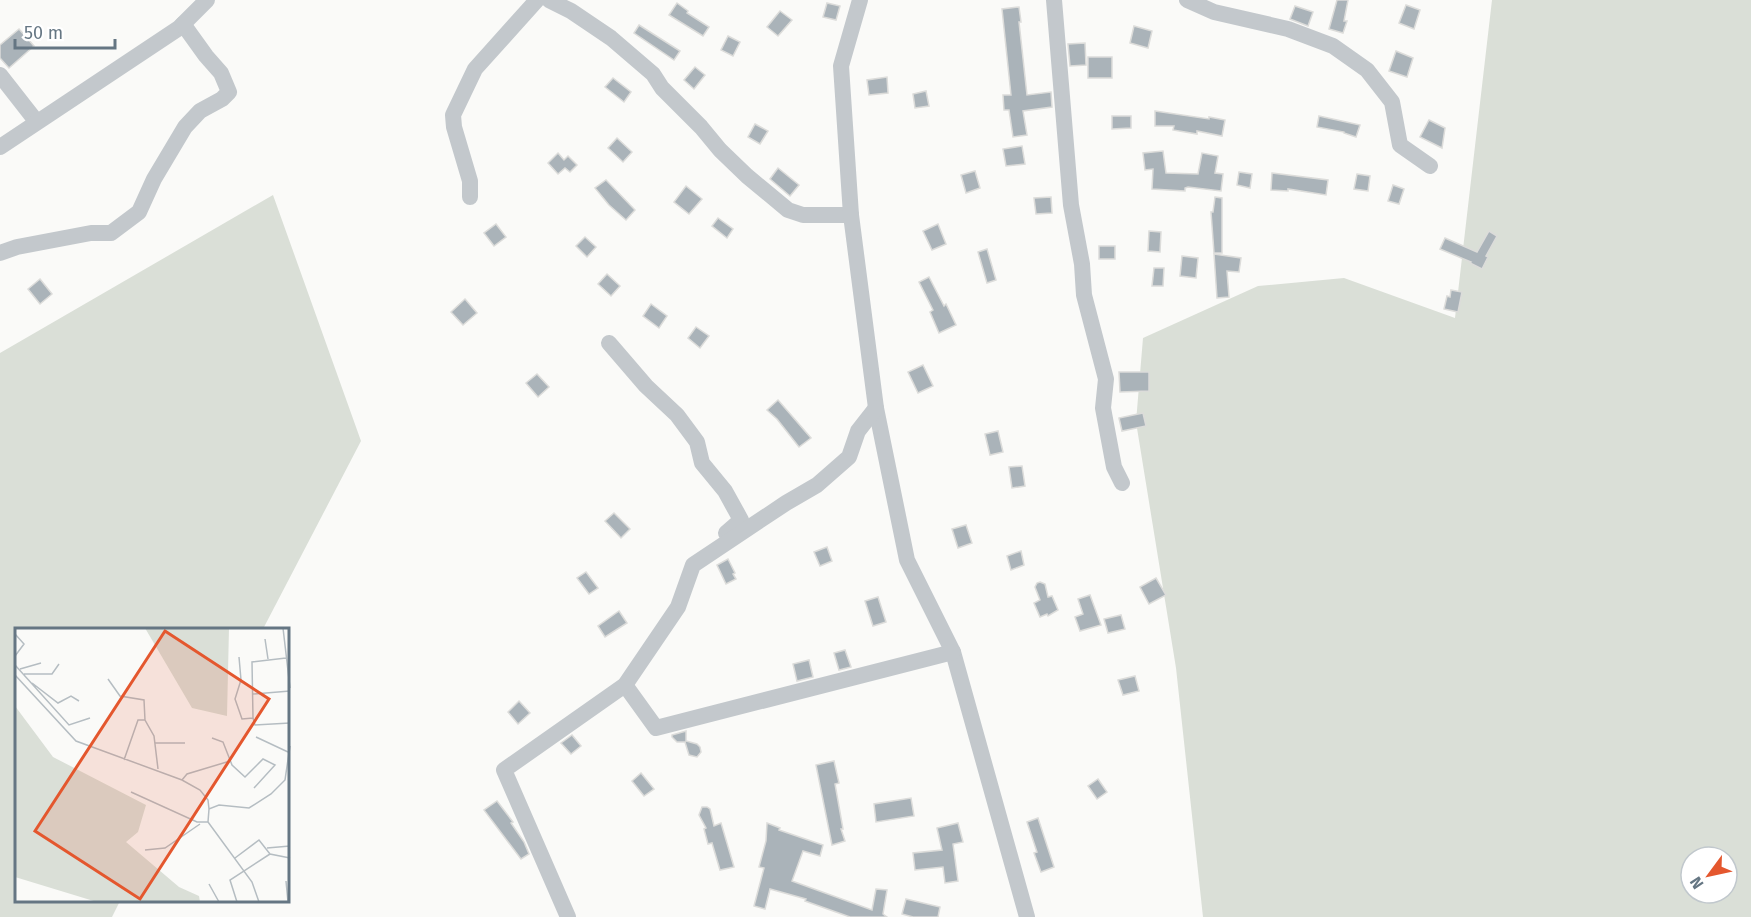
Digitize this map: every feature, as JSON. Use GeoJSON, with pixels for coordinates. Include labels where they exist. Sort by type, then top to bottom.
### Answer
{"type":"FeatureCollection","features":[{"type":"Feature","properties":{"kind":"street"},"geometry":{"type":"LineString","coordinates":[[0,147],[183,24],[207,0]]}},
{"type":"Feature","properties":{"kind":"street"},"geometry":{"type":"LineString","coordinates":[[470,197],[470,181],[454,127],[453,115],[475,69],[537,0]]}},
{"type":"Feature","properties":{"kind":"street"},"geometry":{"type":"LineString","coordinates":[[549,0],[571,11],[610,38],[653,74],[662,88],[690,114],[725,155],[788,210],[803,214],[851,215]]}},
{"type":"Feature","properties":{"kind":"street"},"geometry":{"type":"LineString","coordinates":[[860,0],[841,66],[851,215],[876,408],[907,560],[953,652],[1027,917]]}},
{"type":"Feature","properties":{"kind":"street"},"geometry":{"type":"LineString","coordinates":[[1054,0],[1071,206],[1082,264],[1084,294],[1106,379],[1103,408],[1114,467],[1122,483]]}},
{"type":"Feature","properties":{"kind":"street"},"geometry":{"type":"LineString","coordinates":[[1186,0],[1214,12],[1288,29],[1333,46],[1367,70],[1392,102],[1400,145],[1430,166]]}},
{"type":"Feature","properties":{"kind":"street"},"geometry":{"type":"LineString","coordinates":[[0,253],[17,247],[91,233],[111,233],[139,212],[154,180],[185,128],[200,111],[222,99],[229,92],[221,73],[183,24]]}},
{"type":"Feature","properties":{"kind":"street"},"geometry":{"type":"LineString","coordinates":[[0,75],[36,121]]}},
{"type":"Feature","properties":{"kind":"street"},"geometry":{"type":"LineString","coordinates":[[568,917],[504,770],[625,685],[678,607],[693,565],[741,520],[725,491],[702,463],[697,442],[677,415],[646,386],[609,343]]}},
{"type":"Feature","properties":{"kind":"street"},"geometry":{"type":"LineString","coordinates":[[693,565],[825,478],[849,457],[858,431],[876,408]]}},
{"type":"Feature","properties":{"kind":"street"},"geometry":{"type":"LineString","coordinates":[[625,685],[656,728],[953,652]]}},
{"type":"Feature","properties":{"kind":"shaded area"},"geometry":{"type":"Polygon","coordinates":[[[1492,0],[1751,0],[1751,917],[1203,917],[1176,668],[1136,422],[1143,338],[1258,286],[1344,278],[1455,318],[1492,0]]]}},
{"type":"Feature","properties":{"kind":"shaded area"},"geometry":{"type":"Polygon","coordinates":[[[273,195],[361,441],[264,628],[15,628],[15,902],[120,902],[112,917],[0,917],[0,353],[273,195]]]}},
{"type":"Feature","properties":{"kind":"building"},"geometry":{"type":"Polygon","coordinates":[[[1337,0],[1348,0],[1344,21],[1347,21],[1343,33],[1329,29],[1337,0]]]}},
{"type":"Feature","properties":{"kind":"building"},"geometry":{"type":"Polygon","coordinates":[[[677,3],[688,11],[687,13],[709,27],[703,36],[669,15],[677,3]]]}},
{"type":"Feature","properties":{"kind":"building"},"geometry":{"type":"Polygon","coordinates":[[[827,3],[840,6],[836,20],[823,17],[827,3]]]}},
{"type":"Feature","properties":{"kind":"building"},"geometry":{"type":"Polygon","coordinates":[[[1406,5],[1420,10],[1414,29],[1399,23],[1406,5]]]}},
{"type":"Feature","properties":{"kind":"building"},"geometry":{"type":"Polygon","coordinates":[[[1295,6],[1313,12],[1308,26],[1290,19],[1295,6]]]}},
{"type":"Feature","properties":{"kind":"building"},"geometry":{"type":"Polygon","coordinates":[[[1019,7],[1027,95],[1051,92],[1052,107],[1023,111],[1027,135],[1013,137],[1009,110],[1004,110],[1003,95],[1011,95],[1002,9],[1019,7]]]}},
{"type":"Feature","properties":{"kind":"building"},"geometry":{"type":"Polygon","coordinates":[[[780,11],[792,20],[778,36],[767,27],[780,11]]]}},
{"type":"Feature","properties":{"kind":"building"},"geometry":{"type":"Polygon","coordinates":[[[639,25],[680,51],[674,60],[634,33],[639,25]]]}},
{"type":"Feature","properties":{"kind":"building"},"geometry":{"type":"Polygon","coordinates":[[[1134,26],[1152,31],[1148,48],[1130,43],[1134,26]]]}},
{"type":"Feature","properties":{"kind":"building"},"geometry":{"type":"Polygon","coordinates":[[[19,29],[34,46],[9,68],[0,58],[0,45],[19,29]]]}},
{"type":"Feature","properties":{"kind":"building"},"geometry":{"type":"Polygon","coordinates":[[[728,36],[740,42],[733,56],[721,50],[728,36]]]}},
{"type":"Feature","properties":{"kind":"building"},"geometry":{"type":"Polygon","coordinates":[[[1085,43],[1086,65],[1070,66],[1068,44],[1085,43]]]}},
{"type":"Feature","properties":{"kind":"building"},"geometry":{"type":"Polygon","coordinates":[[[1396,51],[1413,58],[1407,77],[1389,71],[1396,51]]]}},
{"type":"Feature","properties":{"kind":"building"},"geometry":{"type":"Polygon","coordinates":[[[1088,57],[1112,57],[1112,78],[1088,78],[1088,57]]]}},
{"type":"Feature","properties":{"kind":"building"},"geometry":{"type":"Polygon","coordinates":[[[695,67],[705,75],[694,89],[684,80],[695,67]]]}},
{"type":"Feature","properties":{"kind":"building"},"geometry":{"type":"Polygon","coordinates":[[[887,77],[888,93],[869,95],[867,80],[887,77]]]}},
{"type":"Feature","properties":{"kind":"building"},"geometry":{"type":"Polygon","coordinates":[[[613,78],[631,92],[624,102],[605,87],[613,78]]]}},
{"type":"Feature","properties":{"kind":"building"},"geometry":{"type":"Polygon","coordinates":[[[926,91],[929,106],[915,108],[913,94],[926,91]]]}},
{"type":"Feature","properties":{"kind":"building"},"geometry":{"type":"Polygon","coordinates":[[[1155,111],[1225,120],[1222,136],[1197,131],[1197,134],[1173,130],[1174,126],[1155,126],[1155,111]]]}},
{"type":"Feature","properties":{"kind":"building"},"geometry":{"type":"Polygon","coordinates":[[[1112,116],[1131,116],[1131,128],[1112,129],[1112,116]]]}},
{"type":"Feature","properties":{"kind":"building"},"geometry":{"type":"Polygon","coordinates":[[[1319,116],[1360,125],[1356,137],[1344,132],[1317,127],[1319,116]]]}},
{"type":"Feature","properties":{"kind":"building"},"geometry":{"type":"Polygon","coordinates":[[[1429,120],[1445,128],[1442,148],[1420,137],[1429,120]]]}},
{"type":"Feature","properties":{"kind":"building"},"geometry":{"type":"Polygon","coordinates":[[[755,124],[768,131],[760,144],[748,137],[755,124]]]}},
{"type":"Feature","properties":{"kind":"building"},"geometry":{"type":"Polygon","coordinates":[[[617,138],[632,152],[623,162],[608,148],[617,138]]]}},
{"type":"Feature","properties":{"kind":"building"},"geometry":{"type":"Polygon","coordinates":[[[1022,146],[1025,164],[1006,166],[1003,149],[1022,146]]]}},
{"type":"Feature","properties":{"kind":"building"},"geometry":{"type":"Polygon","coordinates":[[[1163,151],[1166,173],[1198,174],[1202,153],[1218,156],[1215,173],[1223,174],[1221,191],[1188,187],[1185,191],[1152,189],[1153,169],[1145,170],[1143,153],[1163,151]]]}},
{"type":"Feature","properties":{"kind":"building"},"geometry":{"type":"Polygon","coordinates":[[[558,153],[564,160],[568,156],[577,165],[570,172],[565,168],[558,174],[548,163],[558,153]]]}},
{"type":"Feature","properties":{"kind":"building"},"geometry":{"type":"Polygon","coordinates":[[[778,168],[799,185],[790,196],[770,179],[778,168]]]}},
{"type":"Feature","properties":{"kind":"building"},"geometry":{"type":"Polygon","coordinates":[[[975,171],[980,188],[966,193],[961,175],[975,171]]]}},
{"type":"Feature","properties":{"kind":"building"},"geometry":{"type":"Polygon","coordinates":[[[1239,172],[1252,174],[1250,188],[1237,185],[1239,172]]]}},
{"type":"Feature","properties":{"kind":"building"},"geometry":{"type":"Polygon","coordinates":[[[1272,173],[1328,180],[1326,195],[1288,189],[1288,191],[1271,190],[1272,173]]]}},
{"type":"Feature","properties":{"kind":"building"},"geometry":{"type":"Polygon","coordinates":[[[1357,174],[1370,176],[1368,191],[1354,189],[1357,174]]]}},
{"type":"Feature","properties":{"kind":"building"},"geometry":{"type":"Polygon","coordinates":[[[606,180],[635,210],[626,220],[595,188],[606,180]]]}},
{"type":"Feature","properties":{"kind":"building"},"geometry":{"type":"Polygon","coordinates":[[[1393,185],[1404,189],[1399,204],[1388,201],[1393,185]]]}},
{"type":"Feature","properties":{"kind":"building"},"geometry":{"type":"Polygon","coordinates":[[[686,186],[702,199],[689,214],[674,202],[686,186]]]}},
{"type":"Feature","properties":{"kind":"building"},"geometry":{"type":"Polygon","coordinates":[[[1051,197],[1052,213],[1036,214],[1034,198],[1051,197]]]}},
{"type":"Feature","properties":{"kind":"building"},"geometry":{"type":"Polygon","coordinates":[[[1215,197],[1222,198],[1222,253],[1214,253],[1211,212],[1213,212],[1215,197]]]}},
{"type":"Feature","properties":{"kind":"building"},"geometry":{"type":"Polygon","coordinates":[[[718,218],[733,229],[727,238],[712,226],[718,218]]]}},
{"type":"Feature","properties":{"kind":"building"},"geometry":{"type":"Polygon","coordinates":[[[496,224],[506,237],[494,246],[484,233],[496,224]]]}},
{"type":"Feature","properties":{"kind":"building"},"geometry":{"type":"Polygon","coordinates":[[[938,224],[946,244],[932,250],[923,231],[938,224]]]}},
{"type":"Feature","properties":{"kind":"building"},"geometry":{"type":"Polygon","coordinates":[[[1149,231],[1161,232],[1160,252],[1148,251],[1149,231]]]}},
{"type":"Feature","properties":{"kind":"building"},"geometry":{"type":"Polygon","coordinates":[[[1489,231],[1497,236],[1482,269],[1440,249],[1445,238],[1477,252],[1489,231]]]}},
{"type":"Feature","properties":{"kind":"building"},"geometry":{"type":"Polygon","coordinates":[[[585,237],[596,247],[587,257],[576,246],[585,237]]]}},
{"type":"Feature","properties":{"kind":"building"},"geometry":{"type":"Polygon","coordinates":[[[1099,246],[1115,246],[1115,259],[1099,259],[1099,246]]]}},
{"type":"Feature","properties":{"kind":"building"},"geometry":{"type":"Polygon","coordinates":[[[987,249],[996,280],[987,283],[978,252],[987,249]]]}},
{"type":"Feature","properties":{"kind":"building"},"geometry":{"type":"Polygon","coordinates":[[[1214,254],[1241,258],[1239,272],[1227,271],[1229,297],[1217,298],[1214,254]]]}},
{"type":"Feature","properties":{"kind":"building"},"geometry":{"type":"Polygon","coordinates":[[[1182,256],[1198,258],[1196,278],[1180,276],[1182,256]]]}},
{"type":"Feature","properties":{"kind":"building"},"geometry":{"type":"Polygon","coordinates":[[[1154,268],[1164,268],[1163,286],[1152,286],[1154,268]]]}},
{"type":"Feature","properties":{"kind":"building"},"geometry":{"type":"Polygon","coordinates":[[[607,274],[620,286],[611,296],[598,284],[607,274]]]}},
{"type":"Feature","properties":{"kind":"building"},"geometry":{"type":"Polygon","coordinates":[[[929,277],[956,325],[939,333],[930,312],[933,310],[919,282],[929,277]]]}},
{"type":"Feature","properties":{"kind":"building"},"geometry":{"type":"Polygon","coordinates":[[[40,279],[52,294],[40,304],[28,289],[40,279]]]}},
{"type":"Feature","properties":{"kind":"building"},"geometry":{"type":"Polygon","coordinates":[[[1451,290],[1462,292],[1458,312],[1444,309],[1451,290]]]}},
{"type":"Feature","properties":{"kind":"building"},"geometry":{"type":"Polygon","coordinates":[[[465,299],[477,313],[463,325],[451,312],[465,299]]]}},
{"type":"Feature","properties":{"kind":"building"},"geometry":{"type":"Polygon","coordinates":[[[651,304],[667,316],[659,328],[643,316],[651,304]]]}},
{"type":"Feature","properties":{"kind":"building"},"geometry":{"type":"Polygon","coordinates":[[[696,327],[709,336],[700,348],[688,338],[696,327]]]}},
{"type":"Feature","properties":{"kind":"building"},"geometry":{"type":"Polygon","coordinates":[[[923,365],[933,386],[918,393],[908,372],[923,365]]]}},
{"type":"Feature","properties":{"kind":"building"},"geometry":{"type":"Polygon","coordinates":[[[1119,372],[1149,372],[1149,391],[1120,392],[1119,372]]]}},
{"type":"Feature","properties":{"kind":"building"},"geometry":{"type":"Polygon","coordinates":[[[537,374],[549,387],[538,397],[526,383],[537,374]]]}},
{"type":"Feature","properties":{"kind":"building"},"geometry":{"type":"Polygon","coordinates":[[[778,400],[811,438],[799,447],[767,410],[778,400]]]}},
{"type":"Feature","properties":{"kind":"building"},"geometry":{"type":"Polygon","coordinates":[[[1143,413],[1146,426],[1122,431],[1119,418],[1143,413]]]}},
{"type":"Feature","properties":{"kind":"building"},"geometry":{"type":"Polygon","coordinates":[[[998,431],[1003,452],[990,455],[985,434],[998,431]]]}},
{"type":"Feature","properties":{"kind":"building"},"geometry":{"type":"Polygon","coordinates":[[[1022,466],[1025,486],[1012,488],[1009,467],[1022,466]]]}},
{"type":"Feature","properties":{"kind":"building"},"geometry":{"type":"Polygon","coordinates":[[[614,513],[630,529],[621,538],[605,521],[614,513]]]}},
{"type":"Feature","properties":{"kind":"building"},"geometry":{"type":"Polygon","coordinates":[[[966,525],[972,543],[958,548],[952,529],[966,525]]]}},
{"type":"Feature","properties":{"kind":"building"},"geometry":{"type":"Polygon","coordinates":[[[827,547],[832,561],[820,566],[814,552],[827,547]]]}},
{"type":"Feature","properties":{"kind":"building"},"geometry":{"type":"Polygon","coordinates":[[[1021,551],[1024,565],[1011,570],[1007,556],[1021,551]]]}},
{"type":"Feature","properties":{"kind":"building"},"geometry":{"type":"Polygon","coordinates":[[[728,559],[736,579],[726,584],[717,565],[728,559]]]}},
{"type":"Feature","properties":{"kind":"building"},"geometry":{"type":"Polygon","coordinates":[[[586,572],[598,588],[589,594],[577,578],[586,572]]]}},
{"type":"Feature","properties":{"kind":"building"},"geometry":{"type":"Polygon","coordinates":[[[1156,578],[1166,595],[1149,604],[1140,587],[1156,578]]]}},
{"type":"Feature","properties":{"kind":"building"},"geometry":{"type":"Polygon","coordinates":[[[1040,582],[1045,584],[1048,597],[1052,596],[1058,610],[1048,616],[1047,614],[1040,617],[1034,603],[1040,600],[1035,587],[1040,582]]]}},
{"type":"Feature","properties":{"kind":"building"},"geometry":{"type":"Polygon","coordinates":[[[1090,595],[1101,625],[1080,631],[1075,617],[1083,614],[1078,599],[1090,595]]]}},
{"type":"Feature","properties":{"kind":"building"},"geometry":{"type":"Polygon","coordinates":[[[878,597],[886,622],[873,626],[865,601],[878,597]]]}},
{"type":"Feature","properties":{"kind":"building"},"geometry":{"type":"Polygon","coordinates":[[[619,611],[627,623],[605,637],[598,626],[619,611]]]}},
{"type":"Feature","properties":{"kind":"building"},"geometry":{"type":"Polygon","coordinates":[[[1121,615],[1125,629],[1108,633],[1104,619],[1121,615]]]}},
{"type":"Feature","properties":{"kind":"building"},"geometry":{"type":"Polygon","coordinates":[[[845,650],[851,667],[839,670],[834,653],[845,650]]]}},
{"type":"Feature","properties":{"kind":"building"},"geometry":{"type":"Polygon","coordinates":[[[809,660],[813,677],[797,681],[793,664],[809,660]]]}},
{"type":"Feature","properties":{"kind":"building"},"geometry":{"type":"Polygon","coordinates":[[[1135,676],[1139,691],[1123,695],[1118,680],[1135,676]]]}},
{"type":"Feature","properties":{"kind":"building"},"geometry":{"type":"Polygon","coordinates":[[[519,701],[530,713],[518,724],[508,712],[519,701]]]}},
{"type":"Feature","properties":{"kind":"building"},"geometry":{"type":"Polygon","coordinates":[[[686,731],[686,741],[700,747],[701,752],[697,757],[689,755],[685,742],[677,742],[672,737],[672,735],[686,731]]]}},
{"type":"Feature","properties":{"kind":"building"},"geometry":{"type":"Polygon","coordinates":[[[572,735],[581,746],[571,754],[561,743],[572,735]]]}},
{"type":"Feature","properties":{"kind":"building"},"geometry":{"type":"Polygon","coordinates":[[[834,761],[839,783],[835,784],[843,829],[841,829],[845,841],[832,845],[816,765],[834,761]]]}},
{"type":"Feature","properties":{"kind":"building"},"geometry":{"type":"Polygon","coordinates":[[[641,773],[654,789],[644,796],[632,781],[641,773]]]}},
{"type":"Feature","properties":{"kind":"building"},"geometry":{"type":"Polygon","coordinates":[[[1098,779],[1107,792],[1097,799],[1088,786],[1098,779]]]}},
{"type":"Feature","properties":{"kind":"building"},"geometry":{"type":"Polygon","coordinates":[[[911,798],[914,816],[876,822],[874,804],[911,798]]]}},
{"type":"Feature","properties":{"kind":"building"},"geometry":{"type":"Polygon","coordinates":[[[497,801],[513,822],[511,823],[529,854],[521,859],[484,810],[497,801]]]}},
{"type":"Feature","properties":{"kind":"building"},"geometry":{"type":"Polygon","coordinates":[[[702,807],[710,809],[714,826],[721,823],[734,867],[720,870],[712,843],[708,844],[704,829],[706,828],[699,815],[702,807]]]}},
{"type":"Feature","properties":{"kind":"building"},"geometry":{"type":"Polygon","coordinates":[[[1038,818],[1054,867],[1041,872],[1027,822],[1038,818]]]}},
{"type":"Feature","properties":{"kind":"building"},"geometry":{"type":"Polygon","coordinates":[[[767,823],[780,828],[779,830],[823,845],[820,856],[803,851],[792,881],[872,910],[876,889],[887,890],[883,914],[887,917],[850,917],[805,901],[806,899],[770,889],[765,909],[754,906],[764,868],[759,867],[766,841],[767,823]]]}},
{"type":"Feature","properties":{"kind":"building"},"geometry":{"type":"Polygon","coordinates":[[[958,823],[963,842],[953,844],[958,881],[945,883],[943,867],[915,870],[913,853],[942,850],[937,828],[958,823]]]}},
{"type":"Feature","properties":{"kind":"building"},"geometry":{"type":"Polygon","coordinates":[[[906,899],[940,907],[938,917],[913,917],[902,914],[906,899]]]}}]}
